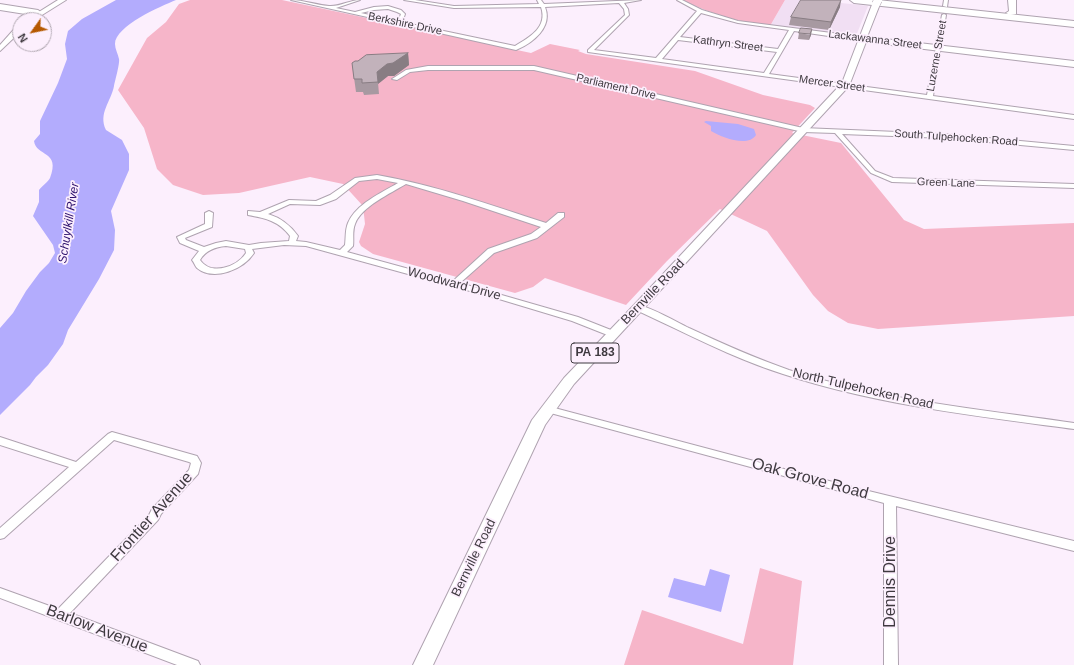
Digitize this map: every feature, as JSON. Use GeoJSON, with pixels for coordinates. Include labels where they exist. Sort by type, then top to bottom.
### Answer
{"type":"FeatureCollection","features":[{"type":"Feature","properties":{"kind":"highway"},"geometry":{"type":"LineString","coordinates":[[854,0],[1007,14],[1074,24]]}},
{"type":"Feature","properties":{"kind":"highway"},"geometry":{"type":"LineString","coordinates":[[874,1],[1007,14],[1074,24]]}},
{"type":"Feature","properties":{"kind":"highway"},"geometry":{"type":"LineString","coordinates":[[0,8],[30,12]]}},
{"type":"Feature","properties":{"kind":"main road"},"geometry":{"type":"LineString","coordinates":[[1007,14],[1012,0]]}},
{"type":"Feature","properties":{"kind":"main road","name":"PA 183"},"geometry":{"type":"LineString","coordinates":[[842,89],[863,39],[874,1]]}},
{"type":"Feature","properties":{"kind":"main road","name":"Lackawanna Street"},"geometry":{"type":"LineString","coordinates":[[863,39],[1074,64]]}},
{"type":"Feature","properties":{"kind":"main road","name":"Bernville Road"},"geometry":{"type":"LineString","coordinates":[[423,665],[538,424],[547,409],[568,381],[640,308],[842,89]]}},
{"type":"Feature","properties":{"kind":"street"},"geometry":{"type":"LineString","coordinates":[[40,12],[63,0]]}},
{"type":"Feature","properties":{"kind":"street","name":"Berkshire Drive"},"geometry":{"type":"LineString","coordinates":[[293,0],[516,48],[533,37],[541,29],[546,16],[543,6]]}},
{"type":"Feature","properties":{"kind":"street"},"geometry":{"type":"LineString","coordinates":[[331,8],[358,0]]}},
{"type":"Feature","properties":{"kind":"street"},"geometry":{"type":"LineString","coordinates":[[406,0],[454,7],[543,6],[639,0]]}},
{"type":"Feature","properties":{"kind":"street"},"geometry":{"type":"LineString","coordinates":[[539,0],[543,6]]}},
{"type":"Feature","properties":{"kind":"street","name":"Lackawanna Street"},"geometry":{"type":"LineString","coordinates":[[679,0],[700,11],[738,22],[863,39]]}},
{"type":"Feature","properties":{"kind":"street","name":"Luzerne Street"},"geometry":{"type":"LineString","coordinates":[[945,6],[946,0]]}},
{"type":"Feature","properties":{"kind":"street","name":"Mercer Street"},"geometry":{"type":"LineString","coordinates":[[621,2],[626,9],[627,16],[590,51],[766,75],[842,89],[930,97],[1074,117]]}},
{"type":"Feature","properties":{"kind":"street"},"geometry":{"type":"LineString","coordinates":[[356,13],[374,9],[392,9],[403,14],[401,20],[397,22]]}},
{"type":"Feature","properties":{"kind":"street"},"geometry":{"type":"LineString","coordinates":[[658,60],[700,11]]}},
{"type":"Feature","properties":{"kind":"street","name":"Luzerne Street"},"geometry":{"type":"LineString","coordinates":[[930,97],[944,14]]}},
{"type":"Feature","properties":{"kind":"street"},"geometry":{"type":"LineString","coordinates":[[766,75],[792,30]]}},
{"type":"Feature","properties":{"kind":"street"},"geometry":{"type":"LineString","coordinates":[[0,49],[12,36]]}},
{"type":"Feature","properties":{"kind":"street","name":"Kathryn Street"},"geometry":{"type":"LineString","coordinates":[[677,38],[779,51]]}},
{"type":"Feature","properties":{"kind":"street","name":"Parliament Drive"},"geometry":{"type":"LineString","coordinates":[[395,79],[408,71],[428,68],[534,68],[803,130],[837,132]]}},
{"type":"Feature","properties":{"kind":"street","name":"South Tulpehocken Road"},"geometry":{"type":"LineString","coordinates":[[837,132],[945,136],[1074,148]]}},
{"type":"Feature","properties":{"kind":"street","name":"Green Lane"},"geometry":{"type":"LineString","coordinates":[[837,132],[873,172],[888,179],[901,181],[1074,186]]}},
{"type":"Feature","properties":{"kind":"street"},"geometry":{"type":"LineString","coordinates":[[262,214],[289,202],[317,203],[333,197],[351,183],[363,178],[377,177],[405,182],[466,199],[547,226]]}},
{"type":"Feature","properties":{"kind":"street"},"geometry":{"type":"LineString","coordinates":[[341,253],[350,246],[350,225],[353,217],[361,210],[405,182]]}},
{"type":"Feature","properties":{"kind":"street"},"geometry":{"type":"LineString","coordinates":[[209,213],[209,224],[181,237],[183,241],[204,250],[198,255],[196,260],[198,265],[203,269],[212,271],[228,269],[242,264],[248,258],[250,253],[248,248]]}},
{"type":"Feature","properties":{"kind":"street"},"geometry":{"type":"LineString","coordinates":[[250,213],[262,214],[278,221],[292,232],[294,236],[292,244]]}},
{"type":"Feature","properties":{"kind":"street"},"geometry":{"type":"LineString","coordinates":[[454,284],[491,251],[534,236],[561,215]]}},
{"type":"Feature","properties":{"kind":"street","name":"Woodward Drive"},"geometry":{"type":"LineString","coordinates":[[204,250],[218,245],[233,243],[248,248],[260,245],[306,244],[454,284],[567,317],[613,334]]}},
{"type":"Feature","properties":{"kind":"street","name":"North Tulpehocken Road"},"geometry":{"type":"LineString","coordinates":[[640,308],[748,358],[781,370],[825,383],[912,402],[972,413],[1074,426]]}},
{"type":"Feature","properties":{"kind":"street","name":"Oak Grove Road"},"geometry":{"type":"LineString","coordinates":[[547,409],[890,500],[1074,546]]}},
{"type":"Feature","properties":{"kind":"street","name":"Frontier Avenue"},"geometry":{"type":"LineString","coordinates":[[61,614],[154,517],[156,512],[194,471],[196,464],[193,460],[183,455],[112,436],[77,466]]}},
{"type":"Feature","properties":{"kind":"street"},"geometry":{"type":"LineString","coordinates":[[0,441],[77,466]]}},
{"type":"Feature","properties":{"kind":"street"},"geometry":{"type":"LineString","coordinates":[[0,535],[77,466]]}},
{"type":"Feature","properties":{"kind":"street","name":"Dennis Drive"},"geometry":{"type":"LineString","coordinates":[[890,500],[891,665]]}},
{"type":"Feature","properties":{"kind":"street","name":"Barlow Avenue"},"geometry":{"type":"LineString","coordinates":[[0,593],[61,614],[194,665]]}},
{"type":"Feature","properties":{"kind":"shaded area"},"geometry":{"type":"Polygon","coordinates":[[[190,0],[282,0],[531,53],[550,44],[580,50],[578,51],[586,54],[695,71],[763,95],[810,105],[815,108],[792,133],[841,143],[904,220],[924,229],[1074,223],[1074,316],[878,329],[848,323],[828,311],[813,295],[767,231],[720,209],[667,261],[626,305],[545,278],[533,287],[515,293],[373,254],[361,246],[359,242],[365,224],[363,206],[343,184],[310,177],[239,193],[203,195],[173,185],[157,169],[144,128],[118,90],[147,38],[166,22],[179,4],[190,0]]]}},
{"type":"Feature","properties":{"kind":"shaded area"},"geometry":{"type":"Polygon","coordinates":[[[683,0],[785,0],[770,26],[725,17],[683,0]]]}},
{"type":"Feature","properties":{"kind":"shaded area"},"geometry":{"type":"Polygon","coordinates":[[[785,0],[815,0],[868,6],[856,36],[770,26],[785,0]]]}},
{"type":"Feature","properties":{"kind":"shaded area"},"geometry":{"type":"Polygon","coordinates":[[[760,568],[802,581],[793,665],[624,665],[642,610],[743,644],[760,568]]]}},
{"type":"Feature","properties":{"kind":"water","name":"Schuylkill River"},"geometry":{"type":"Polygon","coordinates":[[[116,0],[176,0],[150,12],[130,24],[122,30],[117,37],[115,44],[119,64],[112,92],[103,118],[106,130],[122,140],[129,154],[129,170],[111,211],[115,230],[114,250],[99,279],[68,330],[63,344],[48,365],[0,415],[0,328],[13,313],[26,291],[40,272],[49,263],[55,253],[53,245],[33,216],[39,202],[39,190],[49,180],[53,169],[50,158],[39,150],[34,141],[40,134],[40,121],[58,83],[67,59],[65,44],[68,31],[82,19],[116,0]]]}},
{"type":"Feature","properties":{"kind":"water"},"geometry":{"type":"Polygon","coordinates":[[[704,122],[738,124],[754,129],[756,135],[747,141],[734,140],[711,131],[711,126],[704,122]]]}},
{"type":"Feature","properties":{"kind":"water"},"geometry":{"type":"Polygon","coordinates":[[[710,569],[730,575],[721,612],[668,597],[674,578],[705,586],[710,569]]]}},
{"type":"Feature","properties":{"kind":"building"},"geometry":{"type":"Polygon","coordinates":[[[801,0],[841,0],[831,22],[791,17],[801,0]]]}},
{"type":"Feature","properties":{"kind":"building"},"geometry":{"type":"Polygon","coordinates":[[[801,28],[812,29],[810,34],[799,33],[801,28]]]}},
{"type":"Feature","properties":{"kind":"building"},"geometry":{"type":"Polygon","coordinates":[[[408,53],[393,63],[387,64],[377,72],[378,82],[362,83],[362,79],[354,79],[352,63],[358,61],[366,55],[408,53]]]}}]}
